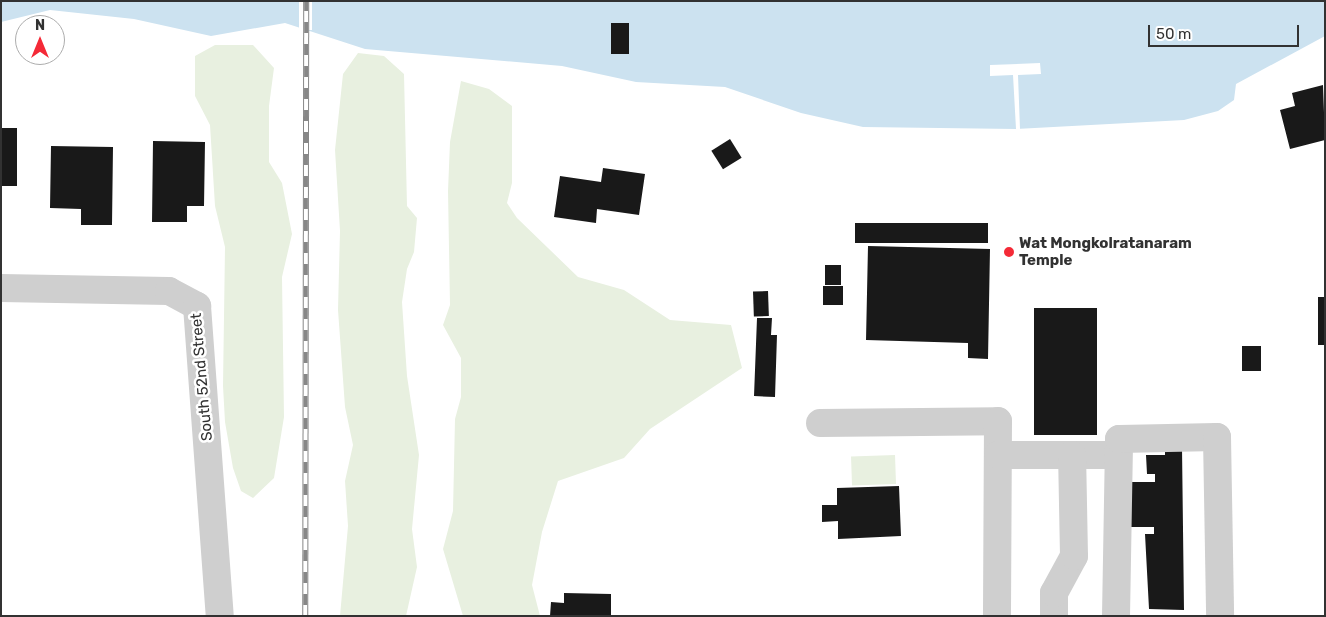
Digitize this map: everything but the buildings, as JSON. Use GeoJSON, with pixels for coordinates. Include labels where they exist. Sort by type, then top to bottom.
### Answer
{"type":"FeatureCollection","features":[{"type":"Feature","properties":{"kind":"street","name":"South 52nd Street"},"geometry":{"type":"LineString","coordinates":[[1,288],[169,291],[197,306],[220,616]]}},
{"type":"Feature","properties":{"kind":"street"},"geometry":{"type":"LineString","coordinates":[[820,424],[998,421],[997,616]]}},
{"type":"Feature","properties":{"kind":"street"},"geometry":{"type":"LineString","coordinates":[[1116,616],[1119,439],[1217,437],[1220,616]]}},
{"type":"Feature","properties":{"kind":"street"},"geometry":{"type":"LineString","coordinates":[[998,455],[1118,455]]}},
{"type":"Feature","properties":{"kind":"street"},"geometry":{"type":"LineString","coordinates":[[1054,616],[1054,593],[1074,556],[1072,455]]}},
{"type":"Feature","properties":{"kind":"green space"},"geometry":{"type":"Polygon","coordinates":[[[215,45],[253,45],[274,68],[269,106],[269,162],[282,183],[292,234],[282,277],[284,417],[274,478],[253,498],[241,491],[233,468],[225,422],[223,386],[225,247],[215,206],[210,125],[195,96],[195,56],[215,45]]]}},
{"type":"Feature","properties":{"kind":"green space"},"geometry":{"type":"Polygon","coordinates":[[[358,53],[384,56],[404,74],[407,206],[417,218],[414,252],[407,269],[402,302],[407,376],[419,455],[412,529],[417,567],[406,616],[340,616],[348,526],[345,481],[353,445],[345,407],[338,310],[340,231],[335,150],[343,74],[358,53]]]}},
{"type":"Feature","properties":{"kind":"green space"},"geometry":{"type":"Polygon","coordinates":[[[461,81],[489,89],[512,106],[512,183],[507,203],[517,218],[578,277],[624,290],[670,320],[731,325],[742,368],[650,429],[624,458],[558,481],[542,532],[532,585],[540,616],[463,616],[443,549],[453,511],[455,419],[461,397],[461,358],[443,325],[450,305],[448,191],[450,142],[461,81]]]}},
{"type":"Feature","properties":{"kind":"green space"},"geometry":{"type":"Polygon","coordinates":[[[895,455],[896,484],[852,486],[851,457],[895,455]]]}},
{"type":"Feature","properties":{"kind":"water"},"geometry":{"type":"Polygon","coordinates":[[[1,1],[1325,1],[1325,36],[1236,84],[1234,100],[1218,111],[1184,120],[1016,129],[863,127],[801,113],[725,87],[636,82],[562,66],[365,49],[285,23],[211,36],[134,19],[50,10],[30,15],[15,15],[15,19],[1,22],[1,1]]]}},
{"type":"Feature","properties":{"kind":"pier"},"geometry":{"type":"Polygon","coordinates":[[[299,1],[312,1],[312,30],[299,30],[299,1]]]}},
{"type":"Feature","properties":{"kind":"pier"},"geometry":{"type":"Polygon","coordinates":[[[1040,63],[1041,74],[1018,75],[1020,129],[1016,129],[1013,75],[990,76],[990,65],[1040,63]]]}},
{"type":"Feature","properties":{"kind":"railway"},"geometry":{"type":"LineString","coordinates":[[305,616],[306,1]]}},
{"type":"Feature","properties":{"kind":"place","name":"Wat Mongkolratanaram Temple"},"geometry":{"type":"Point","coordinates":[1009,252]}}]}
